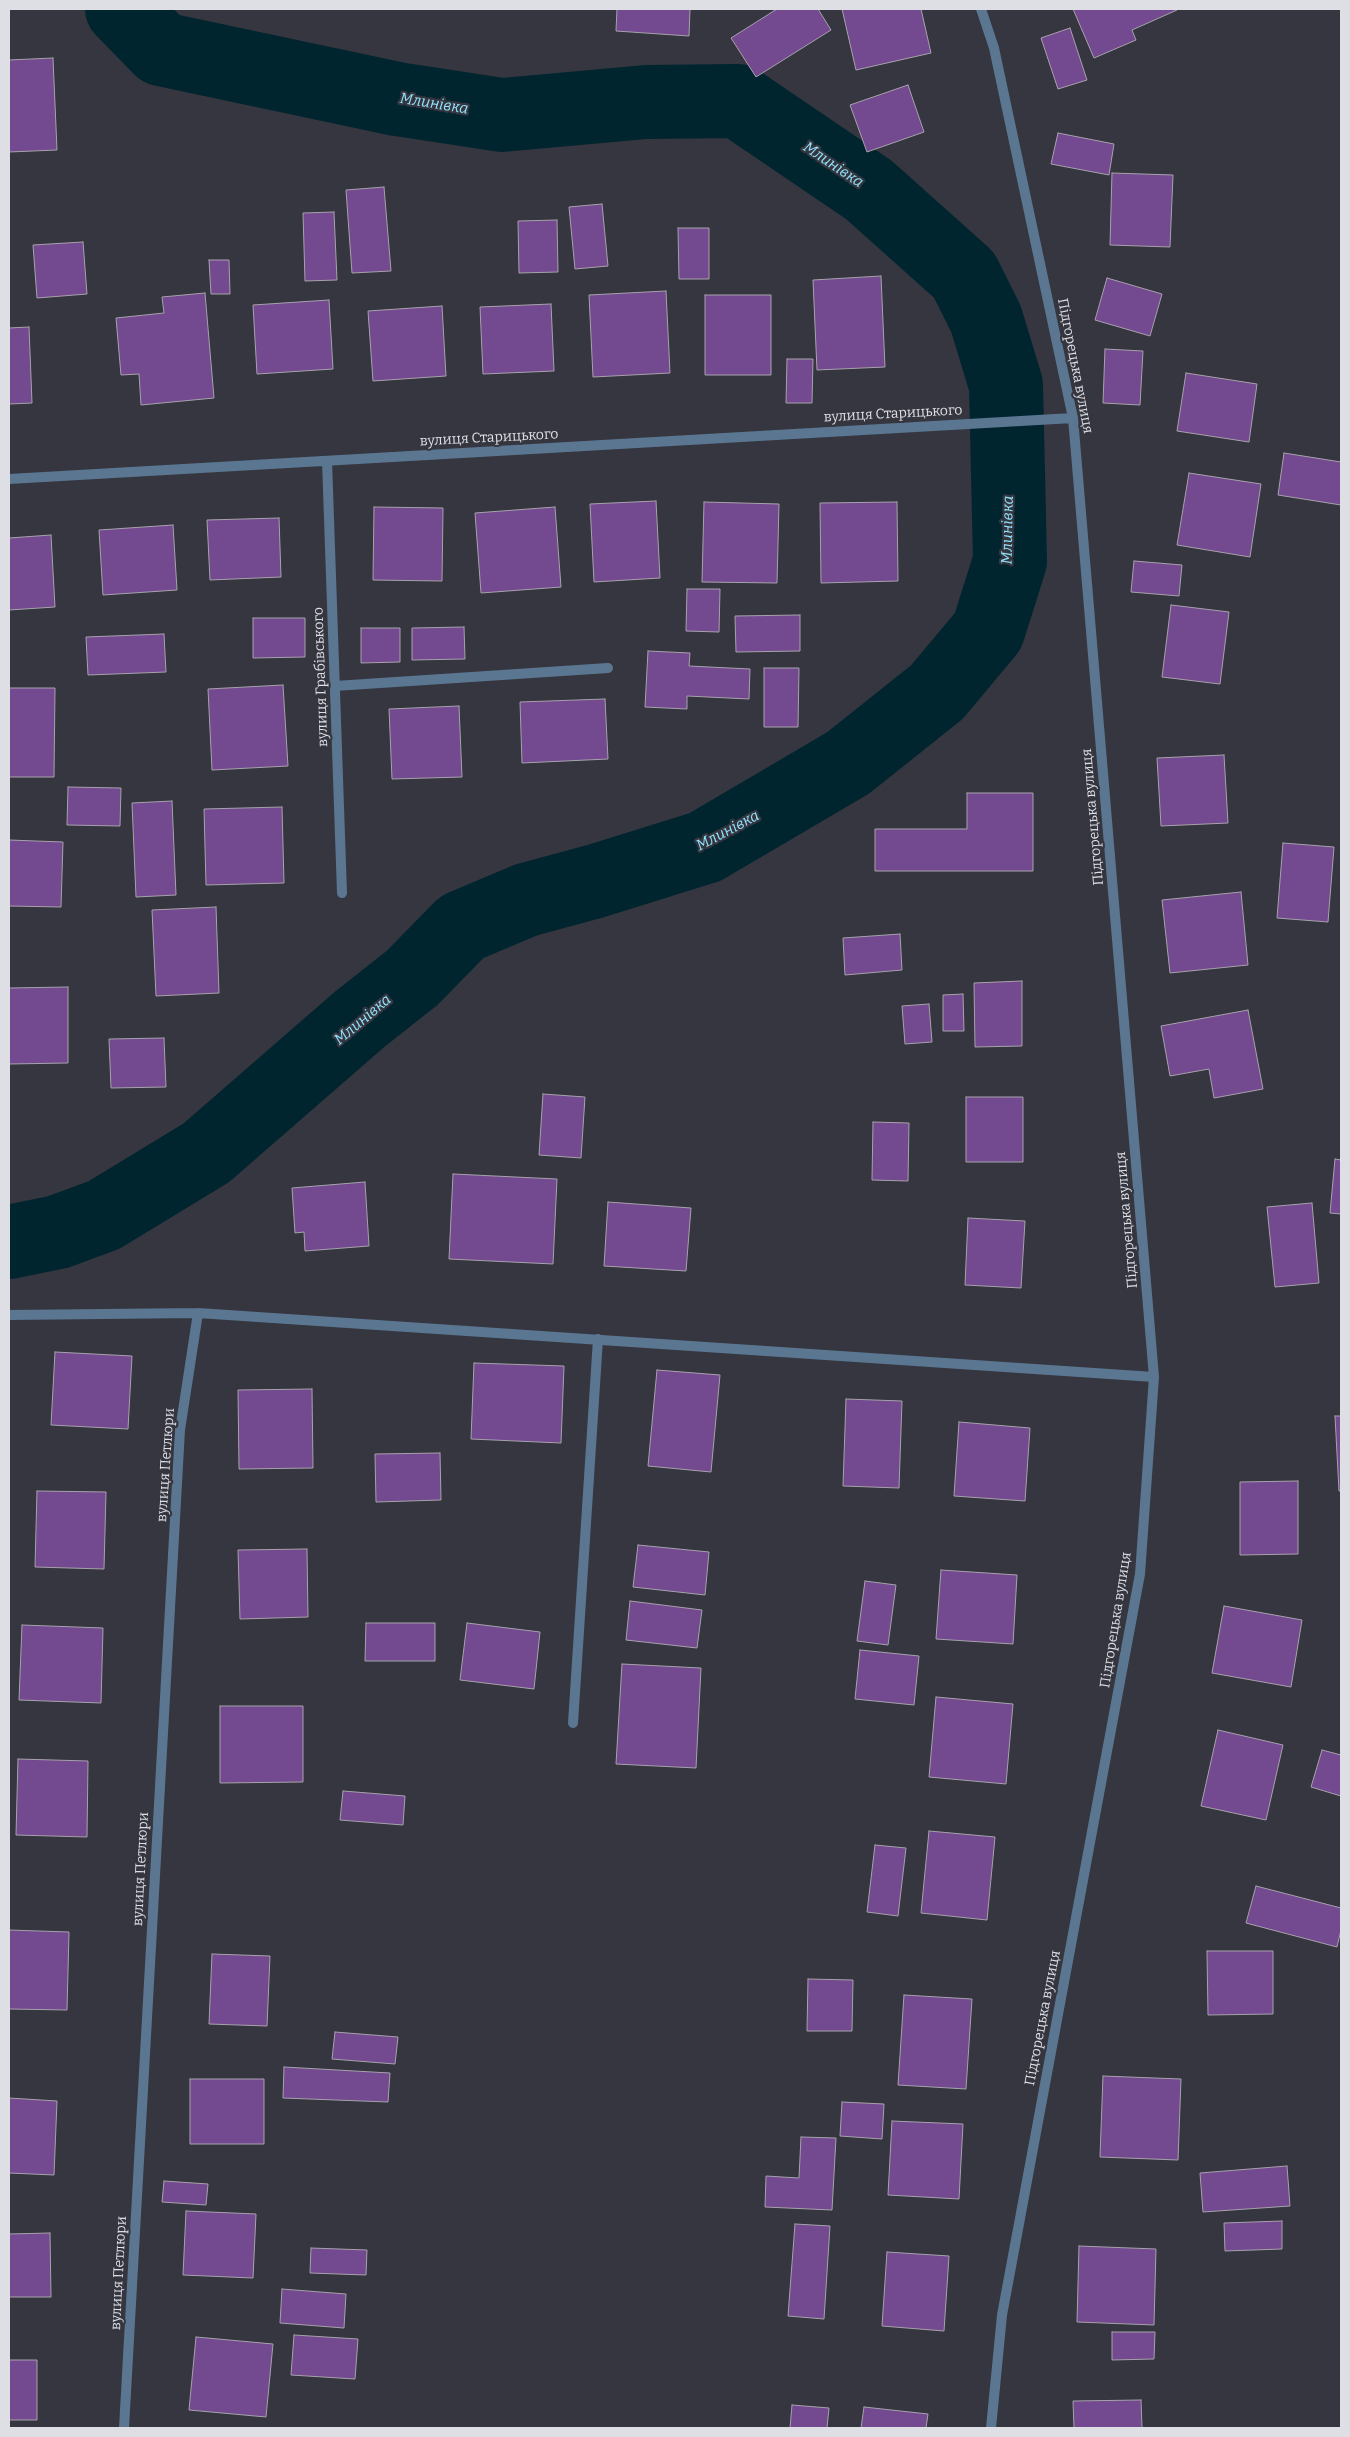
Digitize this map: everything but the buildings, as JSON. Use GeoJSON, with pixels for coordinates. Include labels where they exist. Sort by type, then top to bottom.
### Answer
{"type":"FeatureCollection","features":[{"type":"Feature","properties":{"kind":"street","name":"Підгорецька вулиця"},"geometry":{"type":"LineString","coordinates":[[981,9],[994,48],[1073,418],[1154,1377],[1140,1574],[1002,2315],[991,2428]]}},
{"type":"Feature","properties":{"kind":"street","name":"вулиця Старицького"},"geometry":{"type":"LineString","coordinates":[[9,478],[1073,418]]}},
{"type":"Feature","properties":{"kind":"street","name":"вулиця Грабівського"},"geometry":{"type":"LineString","coordinates":[[327,460],[342,893]]}},
{"type":"Feature","properties":{"kind":"street"},"geometry":{"type":"LineString","coordinates":[[335,686],[608,668]]}},
{"type":"Feature","properties":{"kind":"street"},"geometry":{"type":"LineString","coordinates":[[9,1314],[198,1313],[1154,1377]]}},
{"type":"Feature","properties":{"kind":"street","name":"вулиця Петлюри"},"geometry":{"type":"LineString","coordinates":[[124,2428],[180,1430],[198,1313]]}},
{"type":"Feature","properties":{"kind":"street"},"geometry":{"type":"LineString","coordinates":[[573,1723],[598,1339]]}},
{"type":"Feature","properties":{"kind":"waterway","name":"Млинівка"},"geometry":{"type":"LineString","coordinates":[[9,1242],[58,1232],[104,1215],[206,1153],[360,1019],[412,978],[462,927],[526,900],[596,881],[705,847],[848,763],[937,692],[988,631],[1010,561],[1006,385],[986,319],[964,275],[869,190],[738,101],[646,102],[502,115],[397,99],[161,49],[122,9]]}}]}
